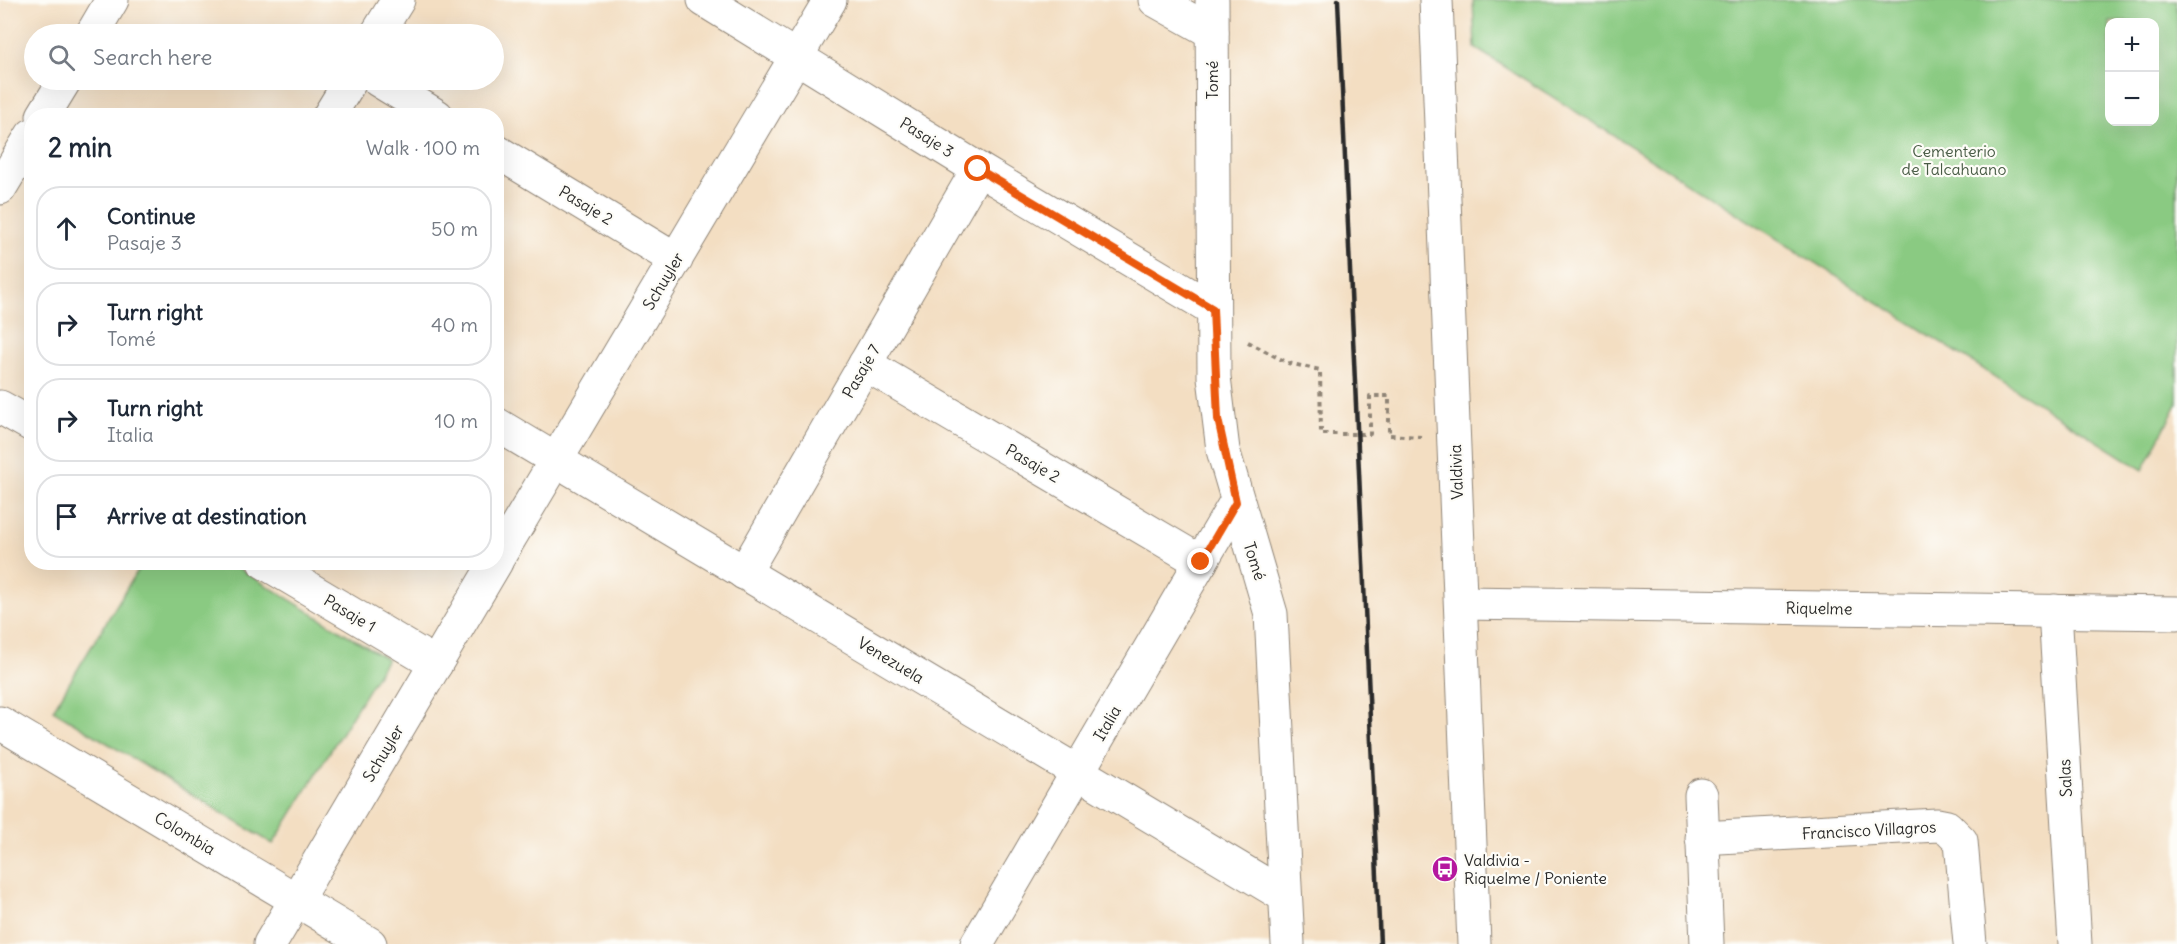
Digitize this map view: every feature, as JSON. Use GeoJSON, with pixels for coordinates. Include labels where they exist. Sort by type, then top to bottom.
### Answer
{"type":"FeatureCollection","features":[{"type":"Feature","properties":{"kind":"street"},"geometry":{"type":"LineString","coordinates":[[98,24],[112,0]]}},
{"type":"Feature","properties":{"kind":"street"},"geometry":{"type":"LineString","coordinates":[[383,24],[398,0]]}},
{"type":"Feature","properties":{"kind":"street","name":"Pasaje 3"},"geometry":{"type":"LineString","coordinates":[[704,0],[978,169],[1213,309]]}},
{"type":"Feature","properties":{"kind":"street","name":"Schuyler"},"geometry":{"type":"LineString","coordinates":[[504,548],[830,0]]}},
{"type":"Feature","properties":{"kind":"street"},"geometry":{"type":"LineString","coordinates":[[1155,0],[1212,16]]}},
{"type":"Feature","properties":{"kind":"street","name":"Valdivia"},"geometry":{"type":"LineString","coordinates":[[1436,0],[1474,944]]}},
{"type":"Feature","properties":{"kind":"street","name":"Tomé"},"geometry":{"type":"LineString","coordinates":[[1212,16],[1213,309],[1218,419],[1236,502],[1271,614],[1288,944]]}},
{"type":"Feature","properties":{"kind":"street"},"geometry":{"type":"LineString","coordinates":[[48,108],[59,90]]}},
{"type":"Feature","properties":{"kind":"street"},"geometry":{"type":"LineString","coordinates":[[334,108],[345,90]]}},
{"type":"Feature","properties":{"kind":"street"},"geometry":{"type":"LineString","coordinates":[[394,90],[424,108]]}},
{"type":"Feature","properties":{"kind":"street"},"geometry":{"type":"LineString","coordinates":[[0,188],[22,143]]}},
{"type":"Feature","properties":{"kind":"street","name":"Pasaje 2"},"geometry":{"type":"LineString","coordinates":[[504,156],[675,260]]}},
{"type":"Feature","properties":{"kind":"street","name":"Pasaje 7"},"geometry":{"type":"LineString","coordinates":[[744,573],[978,169]]}},
{"type":"Feature","properties":{"kind":"street","name":"Pasaje 2"},"geometry":{"type":"LineString","coordinates":[[865,364],[1201,562]]}},
{"type":"Feature","properties":{"kind":"street"},"geometry":{"type":"LineString","coordinates":[[0,406],[24,420]]}},
{"type":"Feature","properties":{"kind":"street","name":"Venezuela"},"geometry":{"type":"LineString","coordinates":[[504,429],[1285,896]]}},
{"type":"Feature","properties":{"kind":"street","name":"Italia"},"geometry":{"type":"LineString","coordinates":[[977,944],[1236,502]]}},
{"type":"Feature","properties":{"kind":"street","name":"Pasaje 1"},"geometry":{"type":"LineString","coordinates":[[277,570],[436,664]]}},
{"type":"Feature","properties":{"kind":"street","name":"Schuyler"},"geometry":{"type":"LineString","coordinates":[[270,944],[491,570]]}},
{"type":"Feature","properties":{"kind":"street","name":"Riquelme"},"geometry":{"type":"LineString","coordinates":[[1461,603],[2177,613]]}},
{"type":"Feature","properties":{"kind":"street","name":"Salas"},"geometry":{"type":"LineString","coordinates":[[2055,611],[2075,944]]}},
{"type":"Feature","properties":{"kind":"street","name":"Colombia"},"geometry":{"type":"LineString","coordinates":[[0,723],[370,944]]}},
{"type":"Feature","properties":{"kind":"street"},"geometry":{"type":"LineString","coordinates":[[1701,795],[1707,944]]}},
{"type":"Feature","properties":{"kind":"street","name":"Francisco Villagros"},"geometry":{"type":"LineString","coordinates":[[1702,838],[1937,825],[1947,827],[1961,841],[1963,851],[1970,944]]}},
{"type":"Feature","properties":{"kind":"path"},"geometry":{"type":"LineString","coordinates":[[1213,309],[1232,334],[1288,363],[1320,370],[1321,434],[1370,434],[1370,396],[1389,396],[1389,435],[1455,438]]}},
{"type":"Feature","properties":{"kind":"green space","name":"Cementerio de Talcahuano"},"geometry":{"type":"Polygon","coordinates":[[[1473,0],[2177,0],[2177,404],[2143,470],[1475,48],[1473,0]]]}},
{"type":"Feature","properties":{"kind":"green space"},"geometry":{"type":"Polygon","coordinates":[[[138,570],[241,570],[387,659],[273,844],[53,710],[138,570]]]}},
{"type":"Feature","properties":{"kind":"railway"},"geometry":{"type":"LineString","coordinates":[[1338,0],[1380,944]]}},
{"type":"Feature","properties":{"kind":"place","name":"Valdivia - Riquelme / Poniente"},"geometry":{"type":"Point","coordinates":[1445,869]}},
{"type":"Feature","properties":{"kind":"route"},"geometry":{"type":"LineString","coordinates":[[978,169],[1213,309],[1214,377],[1218,419],[1236,502],[1201,562]]}}]}
